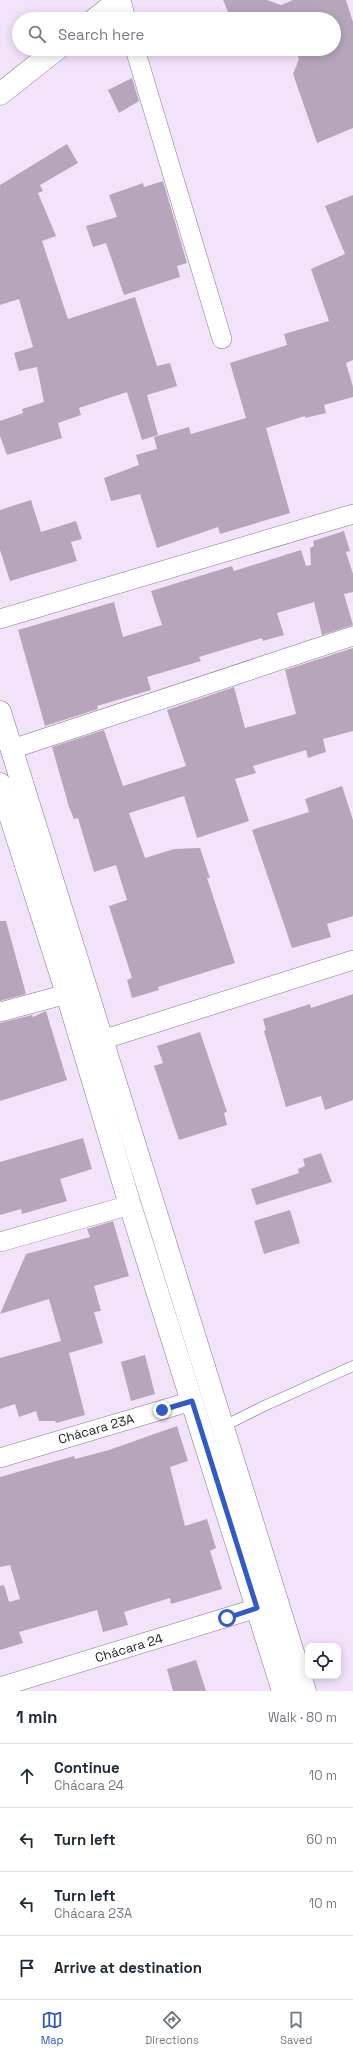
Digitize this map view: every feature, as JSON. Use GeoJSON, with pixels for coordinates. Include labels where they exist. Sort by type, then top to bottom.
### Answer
{"type":"FeatureCollection","features":[{"type":"Feature","properties":{"kind":"street"},"geometry":{"type":"LineString","coordinates":[[104,12],[120,0],[124,12]]}},
{"type":"Feature","properties":{"kind":"street"},"geometry":{"type":"LineString","coordinates":[[0,94],[47,56]]}},
{"type":"Feature","properties":{"kind":"street"},"geometry":{"type":"LineString","coordinates":[[137,56],[222,338]]}},
{"type":"Feature","properties":{"kind":"street"},"geometry":{"type":"LineString","coordinates":[[0,619],[353,514]]}},
{"type":"Feature","properties":{"kind":"street"},"geometry":{"type":"LineString","coordinates":[[12,750],[353,636]]}},
{"type":"Feature","properties":{"kind":"street"},"geometry":{"type":"LineString","coordinates":[[0,712],[224,1426],[305,1691]]}},
{"type":"Feature","properties":{"kind":"street"},"geometry":{"type":"LineString","coordinates":[[1,789],[67,994],[130,1205],[283,1691]]}},
{"type":"Feature","properties":{"kind":"street"},"geometry":{"type":"LineString","coordinates":[[102,1040],[353,960]]}},
{"type":"Feature","properties":{"kind":"street"},"geometry":{"type":"LineString","coordinates":[[0,1012],[67,994]]}},
{"type":"Feature","properties":{"kind":"street"},"geometry":{"type":"LineString","coordinates":[[0,1242],[130,1205]]}},
{"type":"Feature","properties":{"kind":"street","name":"Chácara 23A"},"geometry":{"type":"LineString","coordinates":[[0,1458],[192,1401]]}},
{"type":"Feature","properties":{"kind":"street","name":"Chácara 24"},"geometry":{"type":"LineString","coordinates":[[0,1686],[257,1608]]}},
{"type":"Feature","properties":{"kind":"lane"},"geometry":{"type":"LineString","coordinates":[[224,1426],[264,1406],[353,1366]]}},
{"type":"Feature","properties":{"kind":"building"},"geometry":{"type":"Polygon","coordinates":[[[223,0],[267,0],[281,5],[293,0],[346,0],[353,22],[353,128],[317,143],[293,74],[299,59],[298,56],[341,56],[341,12],[228,12],[223,0]]]}},
{"type":"Feature","properties":{"kind":"building"},"geometry":{"type":"Polygon","coordinates":[[[132,78],[139,101],[119,113],[108,90],[132,78]]]}},
{"type":"Feature","properties":{"kind":"building"},"geometry":{"type":"Polygon","coordinates":[[[67,144],[78,163],[40,185],[43,191],[38,193],[56,236],[42,241],[68,319],[135,297],[157,366],[170,363],[177,386],[147,395],[158,435],[142,440],[127,392],[79,408],[81,415],[58,423],[62,438],[7,455],[0,436],[0,421],[23,413],[22,409],[44,402],[37,367],[19,371],[14,353],[33,347],[19,299],[0,305],[0,185],[67,144]]]}},
{"type":"Feature","properties":{"kind":"building"},"geometry":{"type":"Polygon","coordinates":[[[163,181],[187,263],[177,266],[180,277],[124,295],[106,243],[93,247],[86,226],[117,217],[109,195],[143,183],[144,187],[163,181]]]}},
{"type":"Feature","properties":{"kind":"building"},"geometry":{"type":"Polygon","coordinates":[[[353,195],[353,360],[346,363],[353,387],[353,397],[324,405],[326,413],[305,418],[305,416],[266,428],[290,513],[220,534],[218,527],[157,548],[140,494],[111,501],[104,478],[139,465],[136,455],[157,449],[154,437],[189,427],[191,434],[246,418],[230,363],[287,345],[284,334],[329,321],[311,269],[345,254],[325,206],[353,195]]]}},
{"type":"Feature","properties":{"kind":"building"},"geometry":{"type":"Polygon","coordinates":[[[31,500],[41,532],[76,521],[82,539],[71,542],[77,561],[10,581],[0,550],[0,510],[31,500]]]}},
{"type":"Feature","properties":{"kind":"building"},"geometry":{"type":"Polygon","coordinates":[[[344,531],[350,551],[346,552],[353,574],[353,592],[344,594],[353,625],[322,635],[314,602],[277,613],[284,635],[263,641],[262,638],[199,657],[201,661],[147,677],[151,690],[97,706],[98,709],[45,726],[18,630],[114,602],[123,637],[162,625],[151,591],[232,566],[234,571],[301,550],[306,566],[311,565],[310,548],[314,546],[313,541],[344,531]]]}},
{"type":"Feature","properties":{"kind":"building"},"geometry":{"type":"Polygon","coordinates":[[[353,648],[353,731],[323,739],[326,752],[308,758],[306,750],[253,766],[256,773],[235,779],[249,821],[197,838],[184,796],[129,813],[145,858],[174,849],[200,848],[210,878],[207,878],[235,963],[158,987],[159,990],[132,998],[127,980],[132,978],[109,906],[127,900],[116,865],[94,872],[78,818],[74,819],[69,807],[52,747],[104,730],[123,786],[186,766],[167,710],[234,687],[245,728],[296,714],[285,670],[353,648]]]}},
{"type":"Feature","properties":{"kind":"building"},"geometry":{"type":"Polygon","coordinates":[[[342,786],[353,820],[353,916],[327,924],[331,937],[292,948],[252,830],[309,812],[305,799],[342,786]]]}},
{"type":"Feature","properties":{"kind":"building"},"geometry":{"type":"Polygon","coordinates":[[[0,921],[6,921],[26,994],[0,1001],[0,921]]]}},
{"type":"Feature","properties":{"kind":"building"},"geometry":{"type":"Polygon","coordinates":[[[353,994],[353,1100],[325,1110],[321,1096],[286,1107],[264,1031],[266,1030],[263,1019],[310,1004],[311,1008],[353,994]]]}},
{"type":"Feature","properties":{"kind":"building"},"geometry":{"type":"Polygon","coordinates":[[[46,1011],[67,1080],[0,1101],[0,1023],[32,1015],[33,1017],[46,1011]]]}},
{"type":"Feature","properties":{"kind":"building"},"geometry":{"type":"Polygon","coordinates":[[[200,1032],[227,1112],[224,1113],[227,1125],[179,1140],[154,1066],[163,1063],[157,1046],[200,1032]]]}},
{"type":"Feature","properties":{"kind":"building"},"geometry":{"type":"Polygon","coordinates":[[[83,1138],[92,1169],[60,1179],[67,1201],[22,1214],[21,1209],[0,1215],[0,1162],[83,1138]]]}},
{"type":"Feature","properties":{"kind":"building"},"geometry":{"type":"Polygon","coordinates":[[[321,1153],[332,1182],[256,1205],[251,1189],[299,1173],[298,1169],[305,1166],[303,1159],[321,1153]]]}},
{"type":"Feature","properties":{"kind":"building"},"geometry":{"type":"Polygon","coordinates":[[[290,1210],[300,1243],[264,1254],[254,1221],[290,1210]]]}},
{"type":"Feature","properties":{"kind":"building"},"geometry":{"type":"Polygon","coordinates":[[[113,1221],[129,1276],[94,1286],[101,1311],[94,1312],[103,1343],[69,1353],[85,1415],[56,1423],[55,1421],[39,1421],[36,1411],[19,1417],[15,1404],[0,1409],[0,1358],[61,1341],[49,1299],[0,1314],[26,1254],[90,1237],[87,1229],[113,1221]]]}},
{"type":"Feature","properties":{"kind":"building"},"geometry":{"type":"Polygon","coordinates":[[[145,1355],[155,1394],[131,1401],[121,1362],[145,1355]]]}},
{"type":"Feature","properties":{"kind":"building"},"geometry":{"type":"Polygon","coordinates":[[[177,1426],[188,1461],[170,1467],[185,1526],[207,1519],[216,1548],[210,1551],[222,1589],[171,1604],[170,1598],[124,1612],[128,1625],[103,1632],[97,1610],[19,1632],[23,1643],[0,1650],[0,1586],[4,1585],[9,1602],[20,1599],[10,1565],[0,1567],[0,1477],[74,1456],[75,1459],[109,1450],[177,1426]]]}},
{"type":"Feature","properties":{"kind":"building"},"geometry":{"type":"Polygon","coordinates":[[[196,1660],[206,1691],[173,1691],[167,1669],[196,1660]]]}},
{"type":"Feature","properties":{"kind":"route"},"geometry":{"type":"LineString","coordinates":[[162,1410],[192,1401],[257,1608],[227,1618]]}}]}
